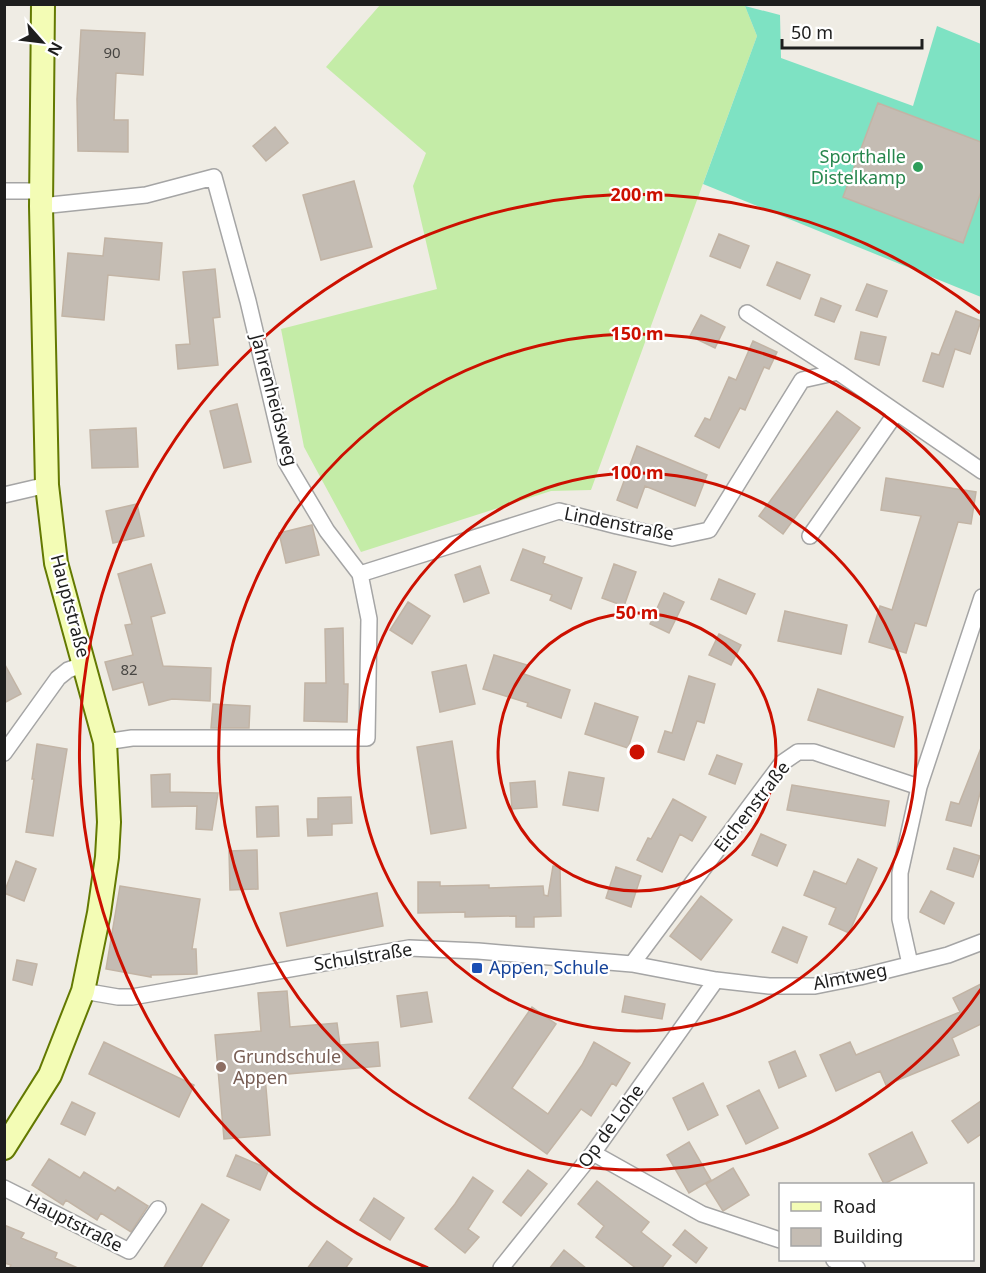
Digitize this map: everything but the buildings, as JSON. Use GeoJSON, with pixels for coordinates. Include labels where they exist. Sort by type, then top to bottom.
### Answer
{"type":"FeatureCollection","features":[{"type":"Feature","properties":{"kind":"main road","name":"Hauptstraße"},"geometry":{"type":"LineString","coordinates":[[5,1148],[50,1075],[83,991],[99,913],[107,857],[109,822],[105,742],[56,563],[47,485],[41,198],[44,4]]}},
{"type":"Feature","properties":{"kind":"street","name":"Jahrenheidsweg"},"geometry":{"type":"LineString","coordinates":[[41,198],[146,195],[214,177],[248,301],[286,462],[327,531],[360,574],[369,619],[367,738],[132,738],[105,742]]}},
{"type":"Feature","properties":{"kind":"street"},"geometry":{"type":"LineString","coordinates":[[4,191],[41,198]]}},
{"type":"Feature","properties":{"kind":"street"},"geometry":{"type":"LineString","coordinates":[[747,313],[838,372],[981,471]]}},
{"type":"Feature","properties":{"kind":"street","name":"Lindenstraße"},"geometry":{"type":"LineString","coordinates":[[360,574],[559,511],[672,538],[709,530],[802,380],[838,372]]}},
{"type":"Feature","properties":{"kind":"street"},"geometry":{"type":"LineString","coordinates":[[810,536],[896,413]]}},
{"type":"Feature","properties":{"kind":"street"},"geometry":{"type":"LineString","coordinates":[[4,495],[47,485]]}},
{"type":"Feature","properties":{"kind":"street"},"geometry":{"type":"LineString","coordinates":[[910,964],[900,919],[900,873],[919,787],[981,597]]}},
{"type":"Feature","properties":{"kind":"street"},"geometry":{"type":"LineString","coordinates":[[4,753],[58,678],[68,670],[85,664]]}},
{"type":"Feature","properties":{"kind":"street","name":"Eichenstraße"},"geometry":{"type":"LineString","coordinates":[[632,964],[783,763],[798,752],[814,752],[919,787]]}},
{"type":"Feature","properties":{"kind":"street","name":"Almtweg"},"geometry":{"type":"LineString","coordinates":[[716,980],[769,986],[815,986],[948,955],[981,942]]}},
{"type":"Feature","properties":{"kind":"street","name":"Schulstraße"},"geometry":{"type":"LineString","coordinates":[[83,991],[132,997],[409,948],[478,951],[632,964],[716,980]]}},
{"type":"Feature","properties":{"kind":"street","name":"Op de Lohe"},"geometry":{"type":"LineString","coordinates":[[501,1269],[593,1153],[716,980]]}},
{"type":"Feature","properties":{"kind":"street"},"geometry":{"type":"LineString","coordinates":[[593,1153],[702,1214],[779,1240]]}},
{"type":"Feature","properties":{"kind":"street","name":"Hauptstraße"},"geometry":{"type":"LineString","coordinates":[[4,1188],[129,1251],[158,1209]]}},
{"type":"Feature","properties":{"kind":"street"},"geometry":{"type":"LineString","coordinates":[[837,1261],[857,1269]]}},
{"type":"Feature","properties":{"kind":"green space"},"geometry":{"type":"Polygon","coordinates":[[[742,4],[745,6],[757,36],[591,490],[551,491],[361,552],[304,447],[281,329],[437,289],[413,186],[426,153],[326,67],[380,5],[742,4]]]}},
{"type":"Feature","properties":{"kind":"green space"},"geometry":{"type":"Polygon","coordinates":[[[745,6],[780,15],[781,58],[913,106],[937,26],[981,44],[981,297],[703,184],[757,36],[745,6]]]}},
{"type":"Feature","properties":{"kind":"place","name":"Sporthalle Distelkamp"},"geometry":{"type":"Point","coordinates":[918,167]}},
{"type":"Feature","properties":{"kind":"place","name":"Appen, Schule"},"geometry":{"type":"Point","coordinates":[477,968]}},
{"type":"Feature","properties":{"kind":"place","name":"Grundschule Appen"},"geometry":{"type":"Point","coordinates":[221,1067]}}]}
